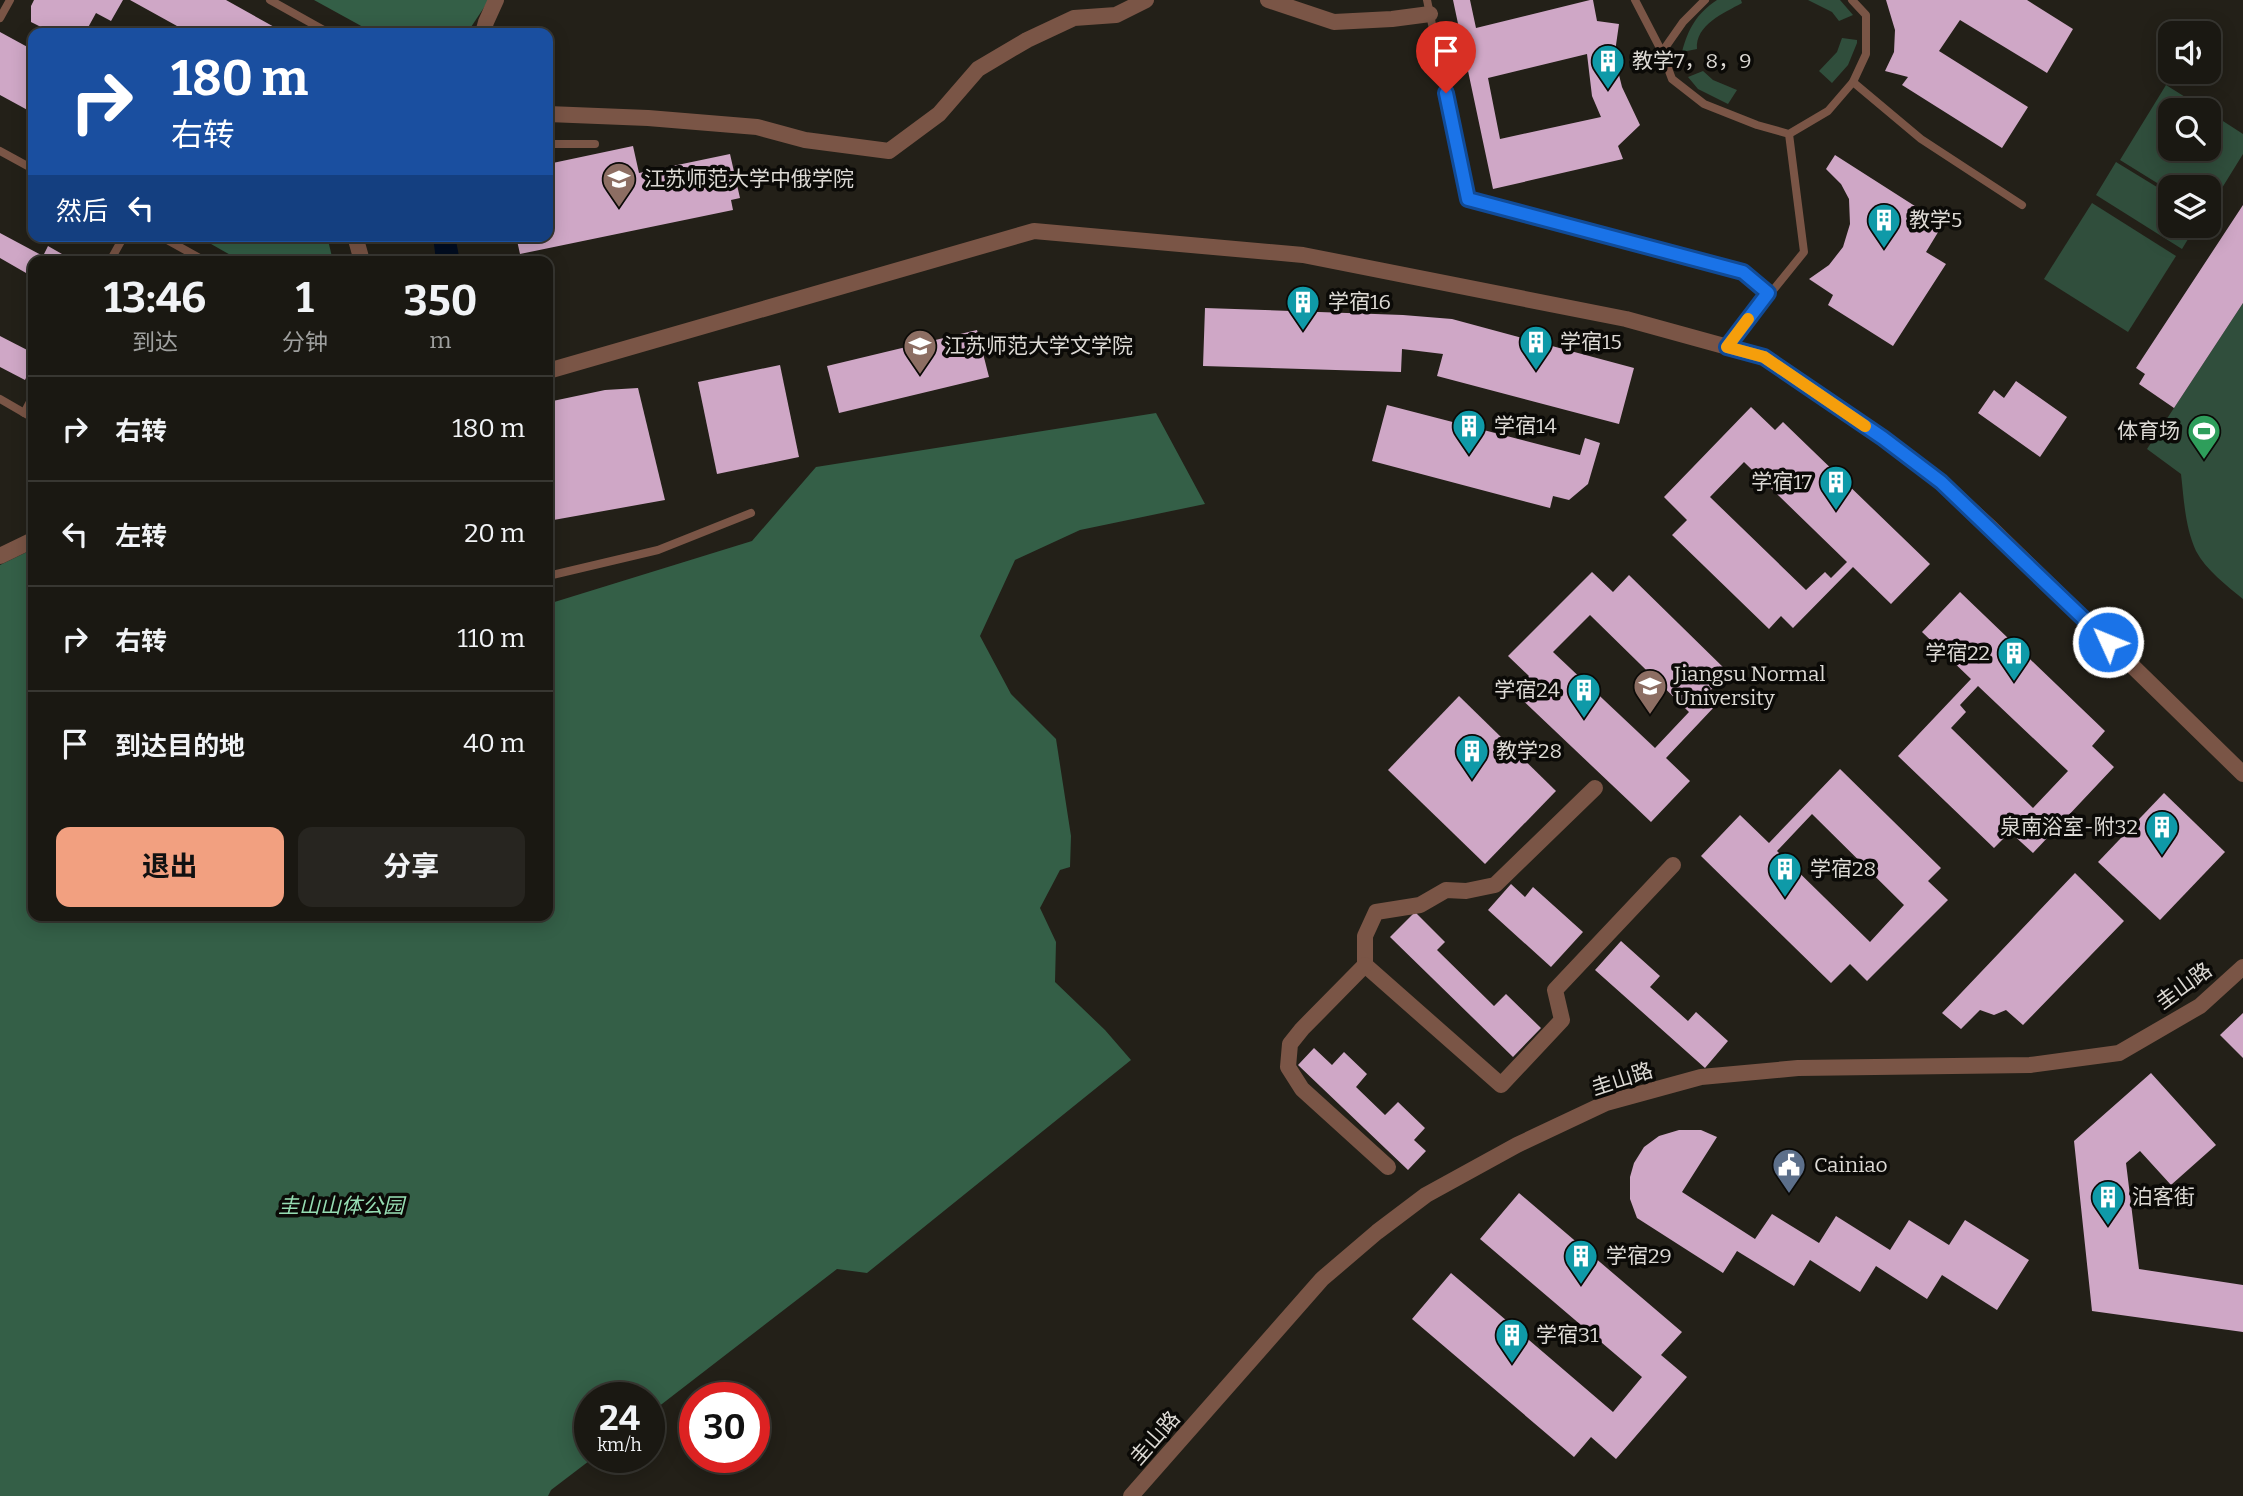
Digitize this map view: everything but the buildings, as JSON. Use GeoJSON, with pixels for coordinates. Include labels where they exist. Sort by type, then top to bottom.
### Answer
{"type":"FeatureCollection","features":[{"type":"Feature","properties":{"kind":"street"},"geometry":{"type":"LineString","coordinates":[[484,28],[496,0]]}},
{"type":"Feature","properties":{"kind":"street"},"geometry":{"type":"LineString","coordinates":[[553,114],[648,118],[757,127],[805,140],[889,151],[939,114],[978,69],[1027,40],[1074,18],[1116,15],[1146,0]]}},
{"type":"Feature","properties":{"kind":"street"},"geometry":{"type":"LineString","coordinates":[[1268,0],[1334,22],[1392,19],[1429,7]]}},
{"type":"Feature","properties":{"kind":"street"},"geometry":{"type":"LineString","coordinates":[[553,371],[1034,231],[1303,256],[1626,319],[1764,357],[1883,438],[1941,482],[2243,774]]}},
{"type":"Feature","properties":{"kind":"street"},"geometry":{"type":"LineString","coordinates":[[0,556],[28,542]]}},
{"type":"Feature","properties":{"kind":"street"},"geometry":{"type":"LineString","coordinates":[[1388,1167],[1302,1089],[1288,1067],[1290,1044],[1365,965],[1365,936],[1376,912],[1420,905],[1446,890],[1466,891],[1494,885],[1595,788]]}},
{"type":"Feature","properties":{"kind":"street"},"geometry":{"type":"LineString","coordinates":[[1365,965],[1501,1086],[1562,1020],[1555,990],[1673,865]]}},
{"type":"Feature","properties":{"kind":"street","name":"圭山路"},"geometry":{"type":"LineString","coordinates":[[1132,1496],[1322,1279],[1426,1195],[1517,1145],[1606,1103],[1700,1077],[1798,1068],[2030,1065],[2119,1052],[2200,1006],[2243,967]]}},
{"type":"Feature","properties":{"kind":"lane"},"geometry":{"type":"LineString","coordinates":[[0,18],[10,0]]}},
{"type":"Feature","properties":{"kind":"lane"},"geometry":{"type":"LineString","coordinates":[[270,0],[321,28]]}},
{"type":"Feature","properties":{"kind":"lane"},"geometry":{"type":"LineString","coordinates":[[1635,0],[1662,52],[1672,79],[1704,104],[1757,125],[1789,134],[1828,111],[1853,82],[1866,54],[1866,15],[1852,0]]}},
{"type":"Feature","properties":{"kind":"lane"},"geometry":{"type":"LineString","coordinates":[[1662,52],[1683,22],[1705,0]]}},
{"type":"Feature","properties":{"kind":"lane"},"geometry":{"type":"LineString","coordinates":[[1429,7],[1468,199],[1743,272],[1768,293]]}},
{"type":"Feature","properties":{"kind":"lane"},"geometry":{"type":"LineString","coordinates":[[1853,82],[1921,139],[2022,205]]}},
{"type":"Feature","properties":{"kind":"lane"},"geometry":{"type":"LineString","coordinates":[[1727,347],[1768,293],[1804,252],[1789,134]]}},
{"type":"Feature","properties":{"kind":"lane"},"geometry":{"type":"LineString","coordinates":[[553,144],[596,144]]}},
{"type":"Feature","properties":{"kind":"lane"},"geometry":{"type":"LineString","coordinates":[[0,151],[28,166]]}},
{"type":"Feature","properties":{"kind":"lane"},"geometry":{"type":"LineString","coordinates":[[171,242],[196,256]]}},
{"type":"Feature","properties":{"kind":"lane"},"geometry":{"type":"LineString","coordinates":[[0,400],[28,415]]}},
{"type":"Feature","properties":{"kind":"lane"},"geometry":{"type":"LineString","coordinates":[[24,413],[28,405]]}},
{"type":"Feature","properties":{"kind":"lane"},"geometry":{"type":"LineString","coordinates":[[553,575],[658,550],[751,513]]}},
{"type":"Feature","properties":{"kind":"green space"},"geometry":{"type":"Polygon","coordinates":[[[314,0],[489,0],[470,28],[365,28],[314,0]]]}},
{"type":"Feature","properties":{"kind":"green space"},"geometry":{"type":"Polygon","coordinates":[[[1717,0],[1741,0],[1742,3],[1706,27],[1701,33],[1697,49],[1682,52],[1694,22],[1717,0]]]}},
{"type":"Feature","properties":{"kind":"green space"},"geometry":{"type":"Polygon","coordinates":[[[1808,0],[1840,0],[1853,15],[1839,21],[1832,12],[1808,0]]]}},
{"type":"Feature","properties":{"kind":"green space"},"geometry":{"type":"Polygon","coordinates":[[[1842,38],[1857,40],[1857,43],[1848,65],[1832,83],[1819,71],[1837,52],[1842,38]]]}},
{"type":"Feature","properties":{"kind":"green space"},"geometry":{"type":"Polygon","coordinates":[[[1703,71],[1713,80],[1737,90],[1728,104],[1698,89],[1688,77],[1703,71]]]}},
{"type":"Feature","properties":{"kind":"green space"},"geometry":{"type":"Polygon","coordinates":[[[2166,85],[2187,98],[2158,98],[2166,85]]]}},
{"type":"Feature","properties":{"kind":"green space"},"geometry":{"type":"Polygon","coordinates":[[[2158,98],[2158,161],[2221,161],[2221,120],[2243,134],[2243,154],[2221,190],[2221,175],[2158,175],[2158,184],[2120,160],[2158,98]]]}},
{"type":"Feature","properties":{"kind":"green space"},"geometry":{"type":"Polygon","coordinates":[[[2116,162],[2158,188],[2158,234],[2096,195],[2116,162]]]}},
{"type":"Feature","properties":{"kind":"green space"},"geometry":{"type":"Polygon","coordinates":[[[2092,203],[2176,256],[2128,332],[2044,279],[2092,203]]]}},
{"type":"Feature","properties":{"kind":"green space"},"geometry":{"type":"Polygon","coordinates":[[[2164,238],[2189,238],[2182,249],[2164,238]]]}},
{"type":"Feature","properties":{"kind":"green space"},"geometry":{"type":"Polygon","coordinates":[[[208,242],[328,242],[332,256],[232,256],[208,242]]]}},
{"type":"Feature","properties":{"kind":"green space","name":"体育场"},"geometry":{"type":"Polygon","coordinates":[[[2243,303],[2243,599],[2211,571],[2196,551],[2187,523],[2181,474],[2147,449],[2243,303]]]}},
{"type":"Feature","properties":{"kind":"green space","name":"圭山山体公园"},"geometry":{"type":"Polygon","coordinates":[[[1156,413],[1205,504],[1080,530],[1015,560],[980,636],[1011,694],[1056,739],[1071,836],[1070,867],[1060,870],[1040,908],[1056,942],[1055,982],[1105,1030],[1131,1060],[867,1273],[837,1269],[690,1382],[679,1382],[679,1391],[665,1402],[665,1382],[574,1382],[574,1472],[551,1490],[548,1496],[0,1496],[0,565],[28,551],[28,921],[553,921],[553,602],[752,541],[816,467],[1156,413]]]}},
{"type":"Feature","properties":{"kind":"water"},"geometry":{"type":"Polygon","coordinates":[[[434,242],[456,242],[459,256],[435,256],[434,242]]]}},
{"type":"Feature","properties":{"kind":"slow traffic"},"geometry":{"type":"LineString","coordinates":[[1748,319],[1727,347],[1764,357],[1865,426]]}},
{"type":"Feature","properties":{"kind":"place","name":"教学7，8，9"},"geometry":{"type":"Point","coordinates":[1608,91]}},
{"type":"Feature","properties":{"kind":"place","name":"江苏师范大学中俄学院"},"geometry":{"type":"Point","coordinates":[619,209]}},
{"type":"Feature","properties":{"kind":"place","name":"教学5"},"geometry":{"type":"Point","coordinates":[1884,250]}},
{"type":"Feature","properties":{"kind":"place","name":"学宿16"},"geometry":{"type":"Point","coordinates":[1303,332]}},
{"type":"Feature","properties":{"kind":"place","name":"学宿15"},"geometry":{"type":"Point","coordinates":[1536,372]}},
{"type":"Feature","properties":{"kind":"place","name":"江苏师范大学文学院"},"geometry":{"type":"Point","coordinates":[920,376]}},
{"type":"Feature","properties":{"kind":"place","name":"学宿14"},"geometry":{"type":"Point","coordinates":[1469,456]}},
{"type":"Feature","properties":{"kind":"place","name":"体育场"},"geometry":{"type":"Point","coordinates":[2204,461]}},
{"type":"Feature","properties":{"kind":"place","name":"学宿17"},"geometry":{"type":"Point","coordinates":[1836,512]}},
{"type":"Feature","properties":{"kind":"place","name":"学宿22"},"geometry":{"type":"Point","coordinates":[2014,683]}},
{"type":"Feature","properties":{"kind":"place","name":"Jiangsu Normal University"},"geometry":{"type":"Point","coordinates":[1650,716]}},
{"type":"Feature","properties":{"kind":"place","name":"学宿24"},"geometry":{"type":"Point","coordinates":[1584,720]}},
{"type":"Feature","properties":{"kind":"place","name":"教学28"},"geometry":{"type":"Point","coordinates":[1472,781]}},
{"type":"Feature","properties":{"kind":"place","name":"泉南浴室-附32"},"geometry":{"type":"Point","coordinates":[2162,857]}},
{"type":"Feature","properties":{"kind":"place","name":"学宿28"},"geometry":{"type":"Point","coordinates":[1785,899]}},
{"type":"Feature","properties":{"kind":"place","name":"Cainiao"},"geometry":{"type":"Point","coordinates":[1789,1195]}},
{"type":"Feature","properties":{"kind":"place","name":"泊客街"},"geometry":{"type":"Point","coordinates":[2108,1227]}},
{"type":"Feature","properties":{"kind":"place","name":"学宿29"},"geometry":{"type":"Point","coordinates":[1581,1286]}},
{"type":"Feature","properties":{"kind":"place","name":"学宿31"},"geometry":{"type":"Point","coordinates":[1512,1365]}},
{"type":"Feature","properties":{"kind":"route"},"geometry":{"type":"LineString","coordinates":[[1446,93],[1468,199],[1743,272],[1768,293],[1727,347],[1764,357],[1883,438],[1941,482],[2108,642]]}}]}
